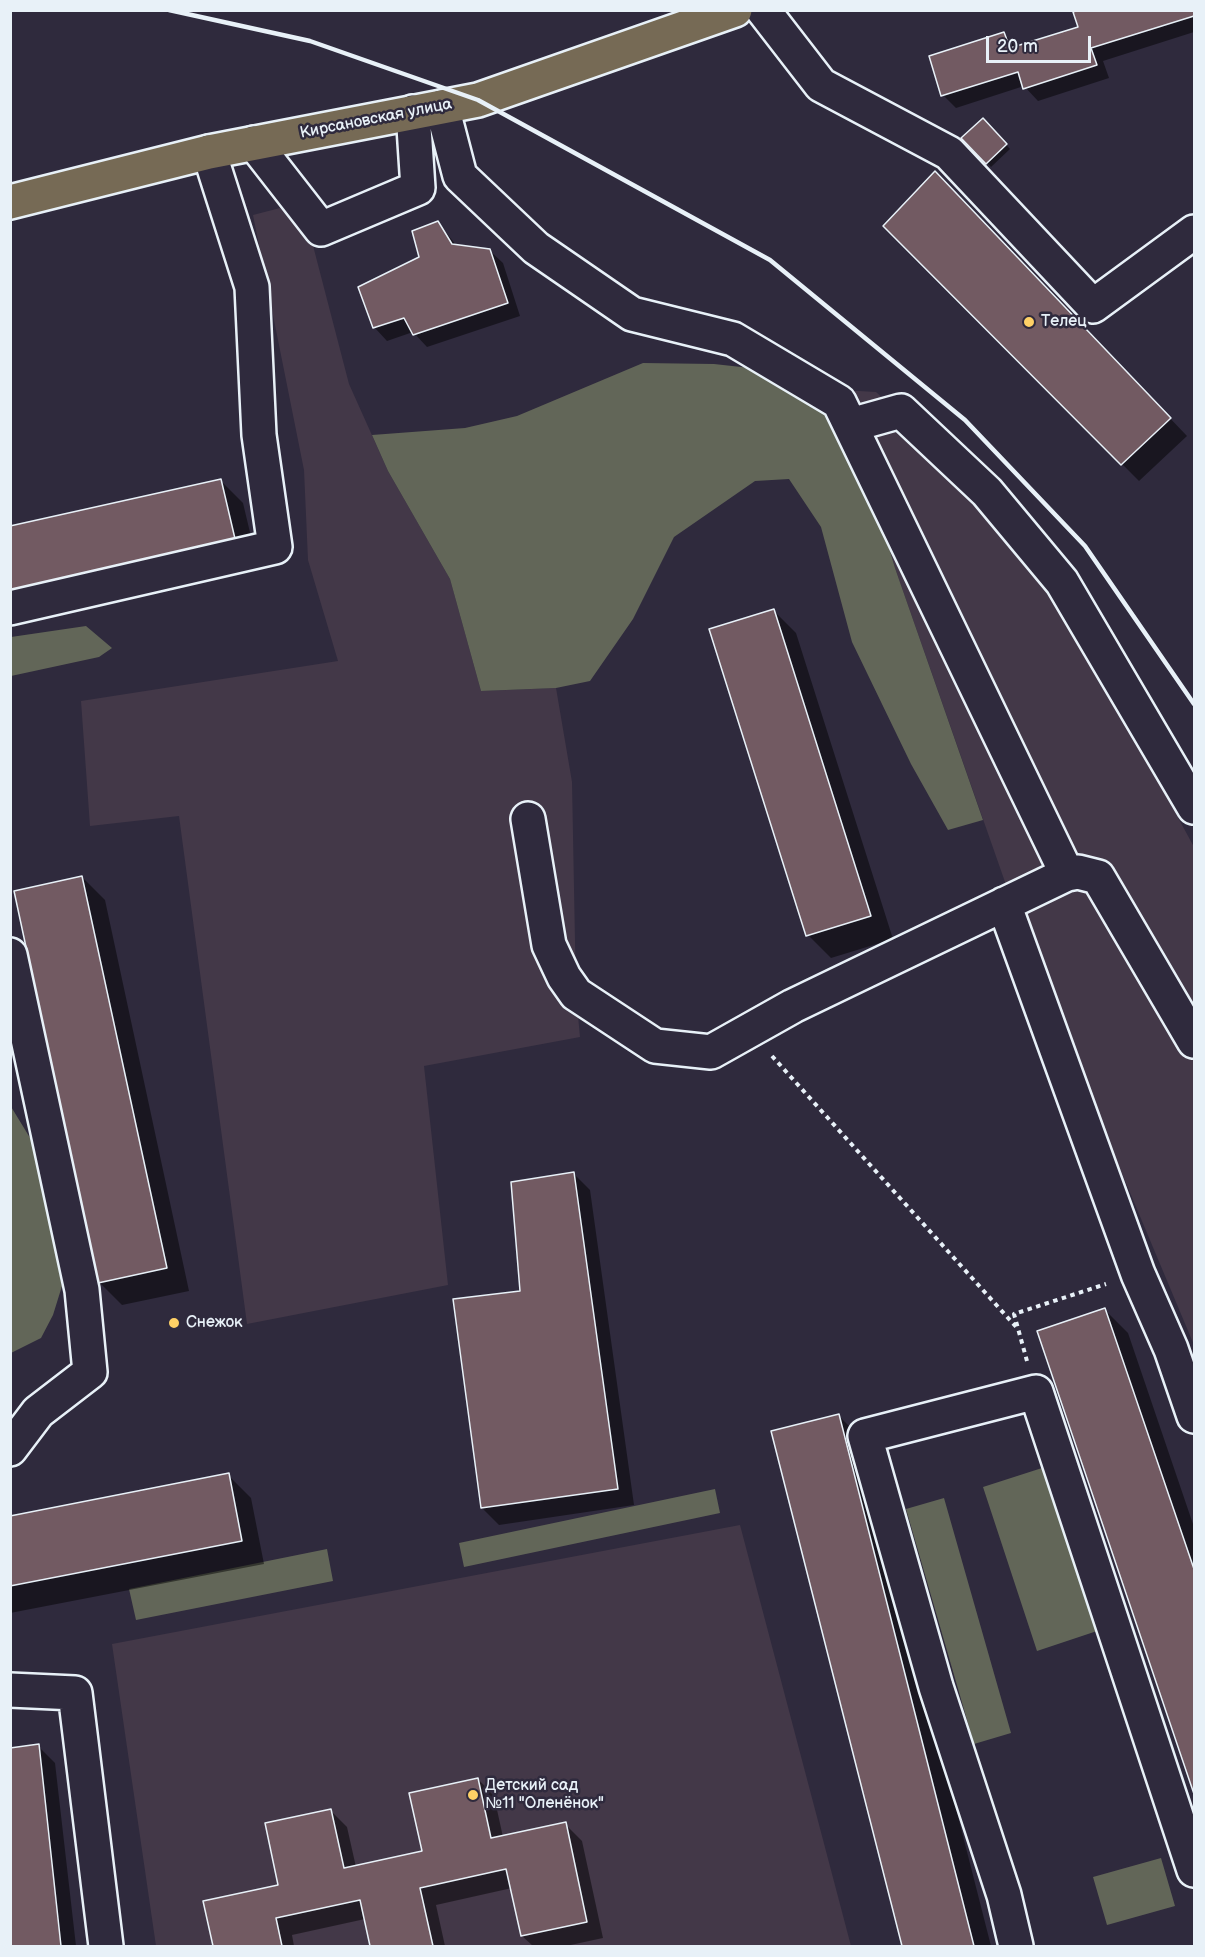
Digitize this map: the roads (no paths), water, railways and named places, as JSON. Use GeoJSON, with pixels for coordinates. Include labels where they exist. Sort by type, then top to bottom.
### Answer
{"type":"FeatureCollection","features":[{"type":"Feature","properties":{"kind":"main road","name":"Кирсановская улица"},"geometry":{"type":"LineString","coordinates":[[10,201],[209,152],[478,100],[735,10]]}},
{"type":"Feature","properties":{"kind":"lane"},"geometry":{"type":"LineString","coordinates":[[763,10],[821,85],[949,153],[1093,306],[1194,232]]}},
{"type":"Feature","properties":{"kind":"lane"},"geometry":{"type":"LineString","coordinates":[[255,143],[321,229],[418,189],[428,109]]}},
{"type":"Feature","properties":{"kind":"lane"},"geometry":{"type":"LineString","coordinates":[[428,109],[459,176],[536,248],[632,315],[733,339],[839,402],[1067,874]]}},
{"type":"Feature","properties":{"kind":"lane"},"geometry":{"type":"LineString","coordinates":[[10,608],[275,547],[259,435],[252,287],[209,152]]}},
{"type":"Feature","properties":{"kind":"lane"},"geometry":{"type":"LineString","coordinates":[[851,425],[901,411],[987,492],[1062,582],[1194,807]]}},
{"type":"Feature","properties":{"kind":"lane"},"geometry":{"type":"LineString","coordinates":[[528,819],[549,945],[576,994],[655,1046],[711,1052],[792,1006],[1067,874],[1078,872],[1098,877],[1194,1041]]}},
{"type":"Feature","properties":{"kind":"lane"},"geometry":{"type":"LineString","coordinates":[[1004,904],[1138,1274],[1172,1349],[1194,1416]]}},
{"type":"Feature","properties":{"kind":"lane"},"geometry":{"type":"LineString","coordinates":[[10,955],[82,1290],[90,1372],[38,1412],[10,1449]]}},
{"type":"Feature","properties":{"kind":"lane"},"geometry":{"type":"LineString","coordinates":[[1016,1947],[1004,1895],[936,1687],[865,1436],[1036,1392],[1194,1870]]}},
{"type":"Feature","properties":{"kind":"lane"},"geometry":{"type":"LineString","coordinates":[[10,1690],[75,1694],[106,1947]]}},
{"type":"Feature","properties":{"kind":"railway"},"geometry":{"type":"LineString","coordinates":[[169,10],[310,41],[478,100],[770,260],[965,420],[1085,546],[1194,704]]}},
{"type":"Feature","properties":{"kind":"place","name":"Телец"},"geometry":{"type":"Point","coordinates":[1029,322]}},
{"type":"Feature","properties":{"kind":"place","name":"Снежок"},"geometry":{"type":"Point","coordinates":[174,1323]}},
{"type":"Feature","properties":{"kind":"place","name":"Детский сад №11 \"Оленёнок\""},"geometry":{"type":"Point","coordinates":[473,1795]}}]}
